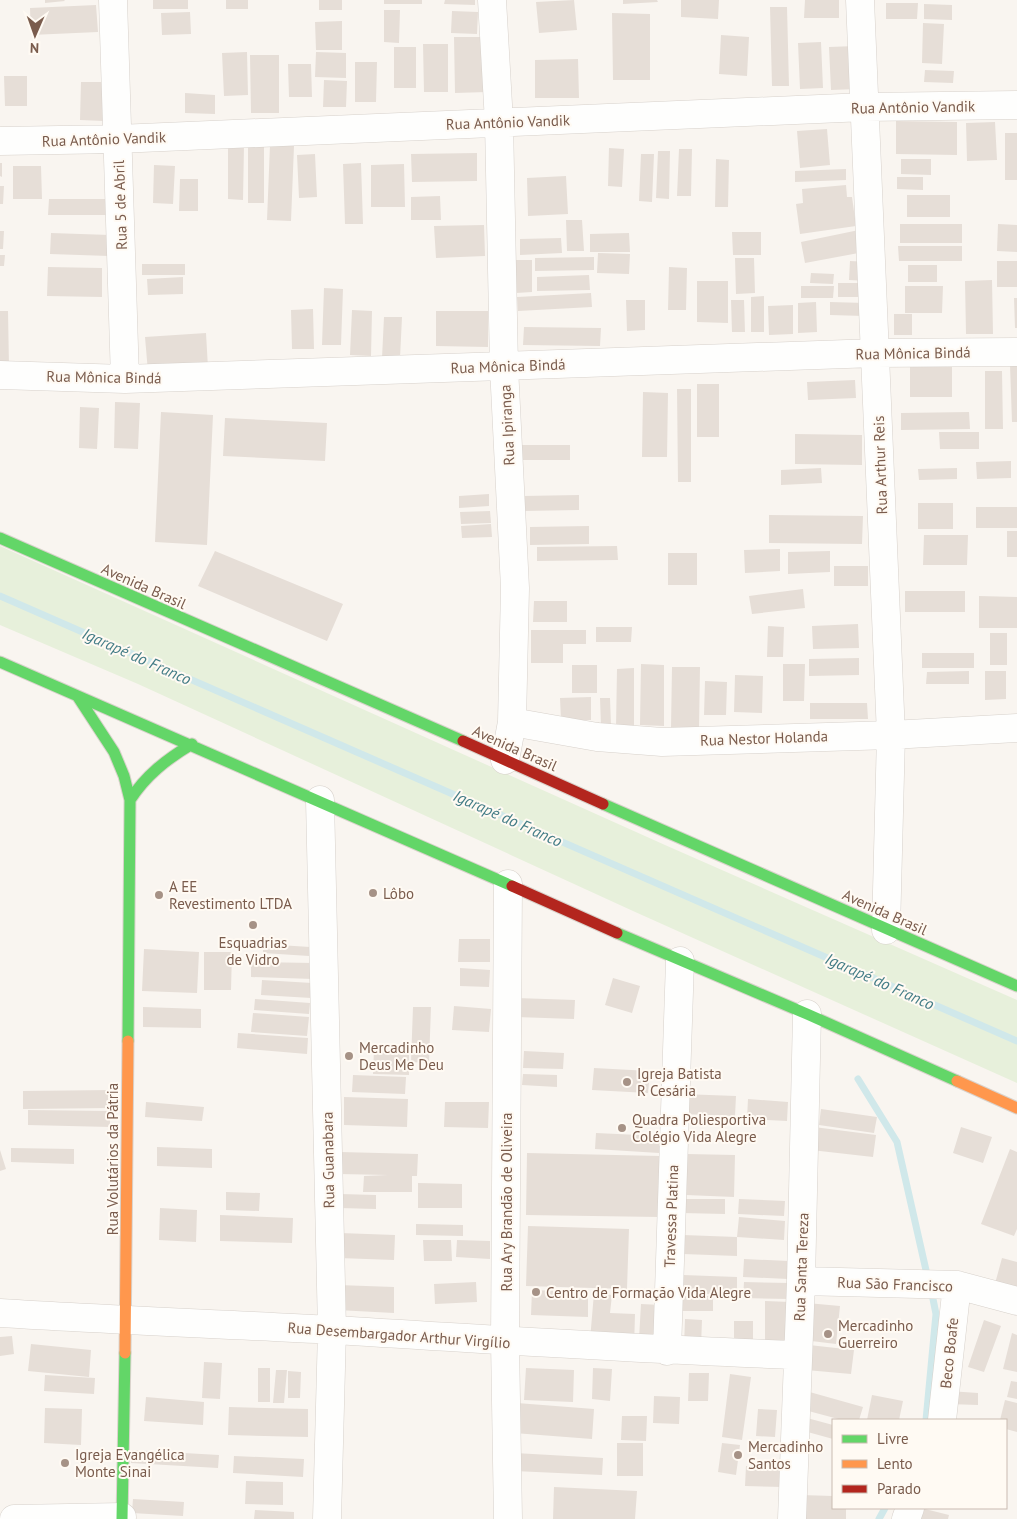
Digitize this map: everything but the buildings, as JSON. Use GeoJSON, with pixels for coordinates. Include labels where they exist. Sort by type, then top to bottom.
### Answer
{"type":"FeatureCollection","features":[{"type":"Feature","properties":{"kind":"main road","name":"Avenida Brasil"},"geometry":{"type":"LineString","coordinates":[[0,538],[886,930],[1017,986]]}},
{"type":"Feature","properties":{"kind":"main road"},"geometry":{"type":"LineString","coordinates":[[0,662],[320,800],[680,961],[807,1014],[1017,1108]]}},
{"type":"Feature","properties":{"kind":"main road","name":"Rua Volutários da Pátria"},"geometry":{"type":"LineString","coordinates":[[78,697],[114,752],[124,776],[130,800],[126,1321],[122,1518]]}},
{"type":"Feature","properties":{"kind":"main road"},"geometry":{"type":"LineString","coordinates":[[130,800],[140,783],[154,770],[192,744]]}},
{"type":"Feature","properties":{"kind":"street","name":"Rua 5 de Abril"},"geometry":{"type":"LineString","coordinates":[[113,0],[125,379]]}},
{"type":"Feature","properties":{"kind":"street","name":"Rua Ipiranga"},"geometry":{"type":"LineString","coordinates":[[492,0],[499,122],[504,367],[515,588],[512,722],[505,760]]}},
{"type":"Feature","properties":{"kind":"street","name":"Rua Arthur Reis"},"geometry":{"type":"LineString","coordinates":[[860,0],[891,735],[886,930]]}},
{"type":"Feature","properties":{"kind":"street","name":"Rua Antônio Vandik"},"geometry":{"type":"LineString","coordinates":[[0,141],[118,140],[865,107],[1017,105]]}},
{"type":"Feature","properties":{"kind":"street","name":"Rua Mônica Bindá"},"geometry":{"type":"LineString","coordinates":[[0,375],[125,379],[875,353],[1017,352]]}},
{"type":"Feature","properties":{"kind":"street","name":"Rua Nestor Holanda"},"geometry":{"type":"LineString","coordinates":[[512,722],[597,737],[662,742],[891,735],[1017,728]]}},
{"type":"Feature","properties":{"kind":"street","name":"Rua Guanabara"},"geometry":{"type":"LineString","coordinates":[[320,800],[332,1330],[327,1519]]}},
{"type":"Feature","properties":{"kind":"street","name":"Rua Ary Brandão de Oliveira"},"geometry":{"type":"LineString","coordinates":[[508,884],[505,1342],[508,1519]]}},
{"type":"Feature","properties":{"kind":"street","name":"Travessa Platina"},"geometry":{"type":"LineString","coordinates":[[666,1351],[680,961]]}},
{"type":"Feature","properties":{"kind":"street","name":"Rua Santa Tereza"},"geometry":{"type":"LineString","coordinates":[[792,1519],[801,1281],[807,1014]]}},
{"type":"Feature","properties":{"kind":"street","name":"Rua São Francisco"},"geometry":{"type":"LineString","coordinates":[[801,1281],[957,1285],[1017,1301]]}},
{"type":"Feature","properties":{"kind":"street","name":"Beco Boafe"},"geometry":{"type":"LineString","coordinates":[[942,1419],[957,1285]]}},
{"type":"Feature","properties":{"kind":"street","name":"Rua Desembargador Arthur Virgílio"},"geometry":{"type":"LineString","coordinates":[[0,1313],[126,1321],[332,1330],[666,1351],[798,1355]]}},
{"type":"Feature","properties":{"kind":"street"},"geometry":{"type":"LineString","coordinates":[[14,1519],[122,1518]]}},
{"type":"Feature","properties":{"kind":"green space"},"geometry":{"type":"Polygon","coordinates":[[[0,546],[665,845],[1017,1000],[1017,1083],[633,911],[138,684],[0,625],[0,546]]]}},
{"type":"Feature","properties":{"kind":"waterway","name":"Igarapé do Franco"},"geometry":{"type":"LineString","coordinates":[[0,596],[1017,1041]]}},
{"type":"Feature","properties":{"kind":"waterway"},"geometry":{"type":"LineString","coordinates":[[858,1079],[897,1142],[928,1279]]}},
{"type":"Feature","properties":{"kind":"waterway"},"geometry":{"type":"LineString","coordinates":[[926,1419],[936,1314],[931,1289]]}},
{"type":"Feature","properties":{"kind":"waterway"},"geometry":{"type":"LineString","coordinates":[[879,1519],[884,1509]]}},
{"type":"Feature","properties":{"kind":"traffic: fast"},"geometry":{"type":"LineString","coordinates":[[0,538],[463,741]]}},
{"type":"Feature","properties":{"kind":"traffic: fast"},"geometry":{"type":"LineString","coordinates":[[0,662],[512,886]]}},
{"type":"Feature","properties":{"kind":"traffic: fast"},"geometry":{"type":"LineString","coordinates":[[78,697],[114,752],[124,776],[130,800],[128,1041]]}},
{"type":"Feature","properties":{"kind":"traffic: fast"},"geometry":{"type":"LineString","coordinates":[[130,800],[158,768],[192,744]]}},
{"type":"Feature","properties":{"kind":"traffic: fast"},"geometry":{"type":"LineString","coordinates":[[603,804],[1017,986]]}},
{"type":"Feature","properties":{"kind":"traffic: fast"},"geometry":{"type":"LineString","coordinates":[[617,933],[807,1014],[957,1081]]}},
{"type":"Feature","properties":{"kind":"traffic: fast"},"geometry":{"type":"LineString","coordinates":[[122,1519],[125,1353]]}},
{"type":"Feature","properties":{"kind":"traffic: slow"},"geometry":{"type":"LineString","coordinates":[[125,1353],[128,1041]]}},
{"type":"Feature","properties":{"kind":"traffic: slow"},"geometry":{"type":"LineString","coordinates":[[957,1081],[1017,1108]]}},
{"type":"Feature","properties":{"kind":"traffic: jam"},"geometry":{"type":"LineString","coordinates":[[463,741],[603,804]]}},
{"type":"Feature","properties":{"kind":"traffic: jam"},"geometry":{"type":"LineString","coordinates":[[512,886],[617,933]]}},
{"type":"Feature","properties":{"kind":"place","name":"Lôbo"},"geometry":{"type":"Point","coordinates":[373,893]}},
{"type":"Feature","properties":{"kind":"place","name":"A EE Revestimento LTDA"},"geometry":{"type":"Point","coordinates":[159,895]}},
{"type":"Feature","properties":{"kind":"place","name":"Esquadrias de Vidro"},"geometry":{"type":"Point","coordinates":[253,925]}},
{"type":"Feature","properties":{"kind":"place","name":"Mercadinho Deus Me Deu"},"geometry":{"type":"Point","coordinates":[349,1056]}},
{"type":"Feature","properties":{"kind":"place","name":"Igreja Batista R Cesária"},"geometry":{"type":"Point","coordinates":[627,1082]}},
{"type":"Feature","properties":{"kind":"place","name":"Quadra Poliesportiva Colégio Vida Alegre"},"geometry":{"type":"Point","coordinates":[622,1128]}},
{"type":"Feature","properties":{"kind":"place","name":"Centro de Formação Vida Alegre"},"geometry":{"type":"Point","coordinates":[536,1292]}},
{"type":"Feature","properties":{"kind":"place","name":"Mercadinho Guerreiro"},"geometry":{"type":"Point","coordinates":[828,1334]}},
{"type":"Feature","properties":{"kind":"place","name":"Mercadinho Santos"},"geometry":{"type":"Point","coordinates":[738,1455]}},
{"type":"Feature","properties":{"kind":"place","name":"Igreja Evangélica Monte Sinai"},"geometry":{"type":"Point","coordinates":[65,1463]}}]}
